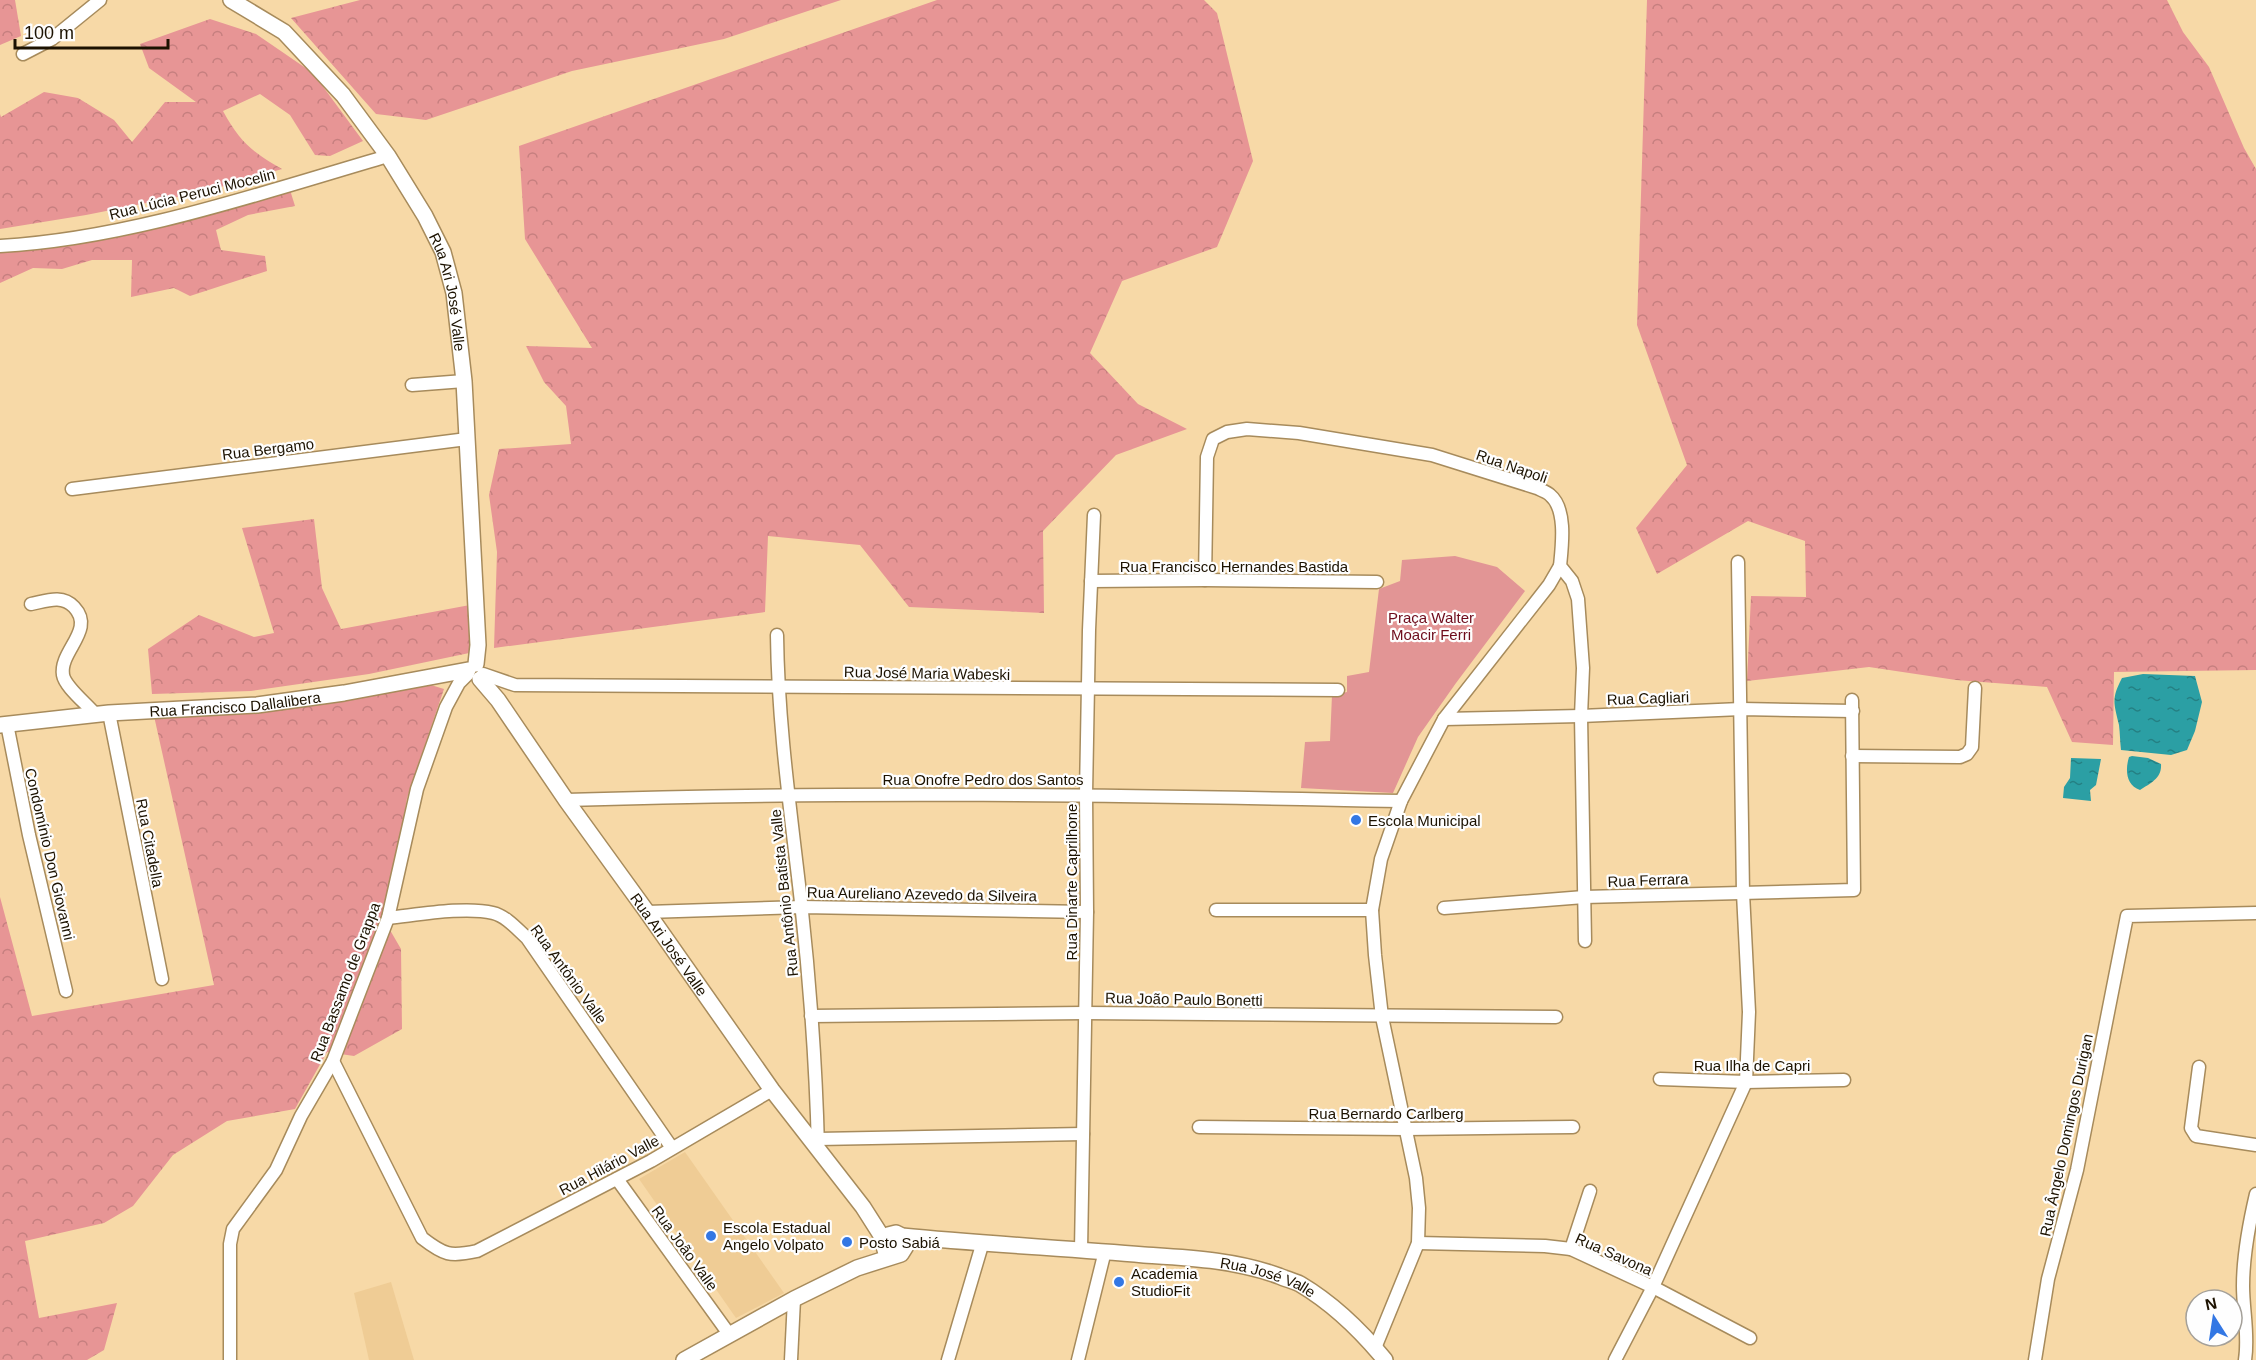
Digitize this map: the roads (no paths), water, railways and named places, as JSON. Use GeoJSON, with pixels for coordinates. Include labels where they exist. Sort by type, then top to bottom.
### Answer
{"type":"FeatureCollection","features":[{"type":"Feature","properties":{"kind":"street"},"geometry":{"type":"LineString","coordinates":[[23,54],[52,39],[100,0]]}},
{"type":"Feature","properties":{"kind":"street","name":"Rua Ari José Valle"},"geometry":{"type":"LineString","coordinates":[[231,0],[284,32],[343,95],[388,156],[425,216],[442,252],[454,293],[464,381],[478,645],[469,674],[498,700],[566,800],[772,1090],[818,1144],[863,1207],[893,1244]]}},
{"type":"Feature","properties":{"kind":"street","name":"Rua Lúcia Peruci Mocelin"},"geometry":{"type":"LineString","coordinates":[[0,246],[119,230],[232,201],[388,156]]}},
{"type":"Feature","properties":{"kind":"street"},"geometry":{"type":"LineString","coordinates":[[412,385],[464,381]]}},
{"type":"Feature","properties":{"kind":"street","name":"Rua Napoli"},"geometry":{"type":"LineString","coordinates":[[1205,580],[1207,457],[1213,439],[1227,432],[1247,429],[1299,433],[1432,455],[1537,488],[1550,495],[1558,507],[1563,531],[1560,566]]}},
{"type":"Feature","properties":{"kind":"street","name":"Rua Bergamo"},"geometry":{"type":"LineString","coordinates":[[72,489],[467,438]]}},
{"type":"Feature","properties":{"kind":"street","name":"Rua Dinarte Caprilhone"},"geometry":{"type":"LineString","coordinates":[[1082,1250],[1087,912],[1086,794],[1094,515]]}},
{"type":"Feature","properties":{"kind":"street"},"geometry":{"type":"LineString","coordinates":[[1615,1360],[1653,1287],[1746,1082],[1749,1012],[1743,893],[1738,562]]}},
{"type":"Feature","properties":{"kind":"street"},"geometry":{"type":"LineString","coordinates":[[1375,1348],[1418,1243],[1419,1208],[1416,1178],[1382,1017],[1375,955],[1372,910],[1381,859],[1401,801],[1444,719],[1549,585],[1560,566],[1572,581],[1578,599],[1583,668],[1581,716],[1585,941]]}},
{"type":"Feature","properties":{"kind":"street","name":"Rua Francisco Hernandes Bastida"},"geometry":{"type":"LineString","coordinates":[[1091,581],[1377,582]]}},
{"type":"Feature","properties":{"kind":"street"},"geometry":{"type":"LineString","coordinates":[[31,604],[57,598],[70,602],[80,613],[82,625],[62,672],[65,682],[102,714]]}},
{"type":"Feature","properties":{"kind":"street","name":"Rua Antônio Batista Valle"},"geometry":{"type":"LineString","coordinates":[[777,635],[777,686],[802,906],[817,1100],[818,1144]]}},
{"type":"Feature","properties":{"kind":"street","name":"Rua José Maria Wabeski"},"geometry":{"type":"LineString","coordinates":[[469,674],[515,685],[1338,690]]}},
{"type":"Feature","properties":{"kind":"street","name":"Rua Francisco Dallalibera"},"geometry":{"type":"LineString","coordinates":[[4,725],[102,714],[257,705],[469,674]]}},
{"type":"Feature","properties":{"kind":"street","name":"Rua Bassamo de Grappa"},"geometry":{"type":"LineString","coordinates":[[230,1360],[230,1244],[233,1229],[276,1170],[301,1116],[333,1061],[388,918],[417,789],[446,708],[469,674]]}},
{"type":"Feature","properties":{"kind":"street"},"geometry":{"type":"LineString","coordinates":[[498,700],[503,693],[515,685]]}},
{"type":"Feature","properties":{"kind":"street"},"geometry":{"type":"LineString","coordinates":[[1852,756],[1960,757],[1967,754],[1972,747],[1975,687]]}},
{"type":"Feature","properties":{"kind":"street","name":"Rua Cagliari"},"geometry":{"type":"LineString","coordinates":[[1444,719],[1853,705],[1852,756]]}},
{"type":"Feature","properties":{"kind":"street","name":"Rua Citadella"},"geometry":{"type":"LineString","coordinates":[[102,714],[162,979]]}},
{"type":"Feature","properties":{"kind":"street","name":"Condomínio Don Giovanni"},"geometry":{"type":"LineString","coordinates":[[4,725],[66,991]]}},
{"type":"Feature","properties":{"kind":"street","name":"Rua Ferrara"},"geometry":{"type":"LineString","coordinates":[[1444,908],[1584,897],[1854,890],[1852,756]]}},
{"type":"Feature","properties":{"kind":"street","name":"Rua Onofre Pedro dos Santos"},"geometry":{"type":"LineString","coordinates":[[566,800],[789,794],[1086,794],[1401,801]]}},
{"type":"Feature","properties":{"kind":"street","name":"Rua Aureliano Azevedo da Silveira"},"geometry":{"type":"LineString","coordinates":[[647,912],[802,906],[1087,912]]}},
{"type":"Feature","properties":{"kind":"street"},"geometry":{"type":"LineString","coordinates":[[1216,910],[1372,910]]}},
{"type":"Feature","properties":{"kind":"street","name":"Rua Antônio Valle"},"geometry":{"type":"LineString","coordinates":[[388,918],[466,911],[494,913],[512,923],[527,938],[672,1148]]}},
{"type":"Feature","properties":{"kind":"street","name":"Rua Ângelo Domingos Durigan"},"geometry":{"type":"LineString","coordinates":[[2035,1360],[2048,1280],[2077,1170],[2127,916],[2256,913]]}},
{"type":"Feature","properties":{"kind":"street","name":"Rua João Paulo Bonetti"},"geometry":{"type":"LineString","coordinates":[[811,1016],[1084,1013],[1556,1017]]}},
{"type":"Feature","properties":{"kind":"street","name":"Rua Hilário Valle"},"geometry":{"type":"LineString","coordinates":[[333,1061],[422,1238],[436,1249],[455,1256],[477,1251],[617,1179],[772,1090]]}},
{"type":"Feature","properties":{"kind":"street"},"geometry":{"type":"LineString","coordinates":[[2199,1067],[2192,1128],[2196,1136],[2256,1144]]}},
{"type":"Feature","properties":{"kind":"street","name":"Rua Ilha de Capri"},"geometry":{"type":"LineString","coordinates":[[1660,1079],[1746,1082],[1844,1080]]}},
{"type":"Feature","properties":{"kind":"street","name":"Rua Bernardo Carlberg"},"geometry":{"type":"LineString","coordinates":[[1199,1127],[1406,1129],[1573,1127]]}},
{"type":"Feature","properties":{"kind":"street"},"geometry":{"type":"LineString","coordinates":[[818,1144],[1083,1134]]}},
{"type":"Feature","properties":{"kind":"street","name":"Rua João Valle"},"geometry":{"type":"LineString","coordinates":[[617,1179],[729,1334]]}},
{"type":"Feature","properties":{"kind":"street"},"geometry":{"type":"LineString","coordinates":[[1571,1249],[1590,1191]]}},
{"type":"Feature","properties":{"kind":"street"},"geometry":{"type":"LineString","coordinates":[[2245,1360],[2243,1284],[2251,1245],[2256,1194]]}},
{"type":"Feature","properties":{"kind":"street","name":"Rua José Valle"},"geometry":{"type":"LineString","coordinates":[[684,1360],[794,1299],[857,1268],[893,1244],[943,1240],[982,1245],[1105,1251],[1221,1261],[1266,1271],[1299,1283],[1326,1303],[1385,1360]]}},
{"type":"Feature","properties":{"kind":"street","name":"Rua Savona"},"geometry":{"type":"LineString","coordinates":[[1418,1243],[1545,1246],[1571,1249],[1653,1287],[1750,1338]]}},
{"type":"Feature","properties":{"kind":"street"},"geometry":{"type":"LineString","coordinates":[[948,1360],[982,1245]]}},
{"type":"Feature","properties":{"kind":"street"},"geometry":{"type":"LineString","coordinates":[[1078,1360],[1105,1251]]}},
{"type":"Feature","properties":{"kind":"street"},"geometry":{"type":"LineString","coordinates":[[791,1360],[794,1299]]}},
{"type":"Feature","properties":{"kind":"water"},"geometry":{"type":"Polygon","coordinates":[[[2143,674],[2195,676],[2202,702],[2195,731],[2187,750],[2171,755],[2121,750],[2115,706],[2116,691],[2122,678],[2143,674]]]}},
{"type":"Feature","properties":{"kind":"water"},"geometry":{"type":"Polygon","coordinates":[[[2129,757],[2148,758],[2161,764],[2158,777],[2140,790],[2129,781],[2128,762],[2129,757]]]}},
{"type":"Feature","properties":{"kind":"water"},"geometry":{"type":"Polygon","coordinates":[[[2071,758],[2101,759],[2096,785],[2090,790],[2091,801],[2063,798],[2064,787],[2070,778],[2071,758]]]}},
{"type":"Feature","properties":{"kind":"place","name":"Escola Municipal"},"geometry":{"type":"Point","coordinates":[1356,820]}},
{"type":"Feature","properties":{"kind":"place","name":"Escola Estadual Angelo Volpato"},"geometry":{"type":"Point","coordinates":[711,1236]}},
{"type":"Feature","properties":{"kind":"place","name":"Posto Sabiá"},"geometry":{"type":"Point","coordinates":[847,1242]}},
{"type":"Feature","properties":{"kind":"place","name":"Academia StudioFit"},"geometry":{"type":"Point","coordinates":[1119,1282]}},
{"type":"Feature","properties":{"kind":"park label","name":"Praça Walter Moacir Ferri"},"geometry":{"type":"Point","coordinates":[1431,626]}}]}
